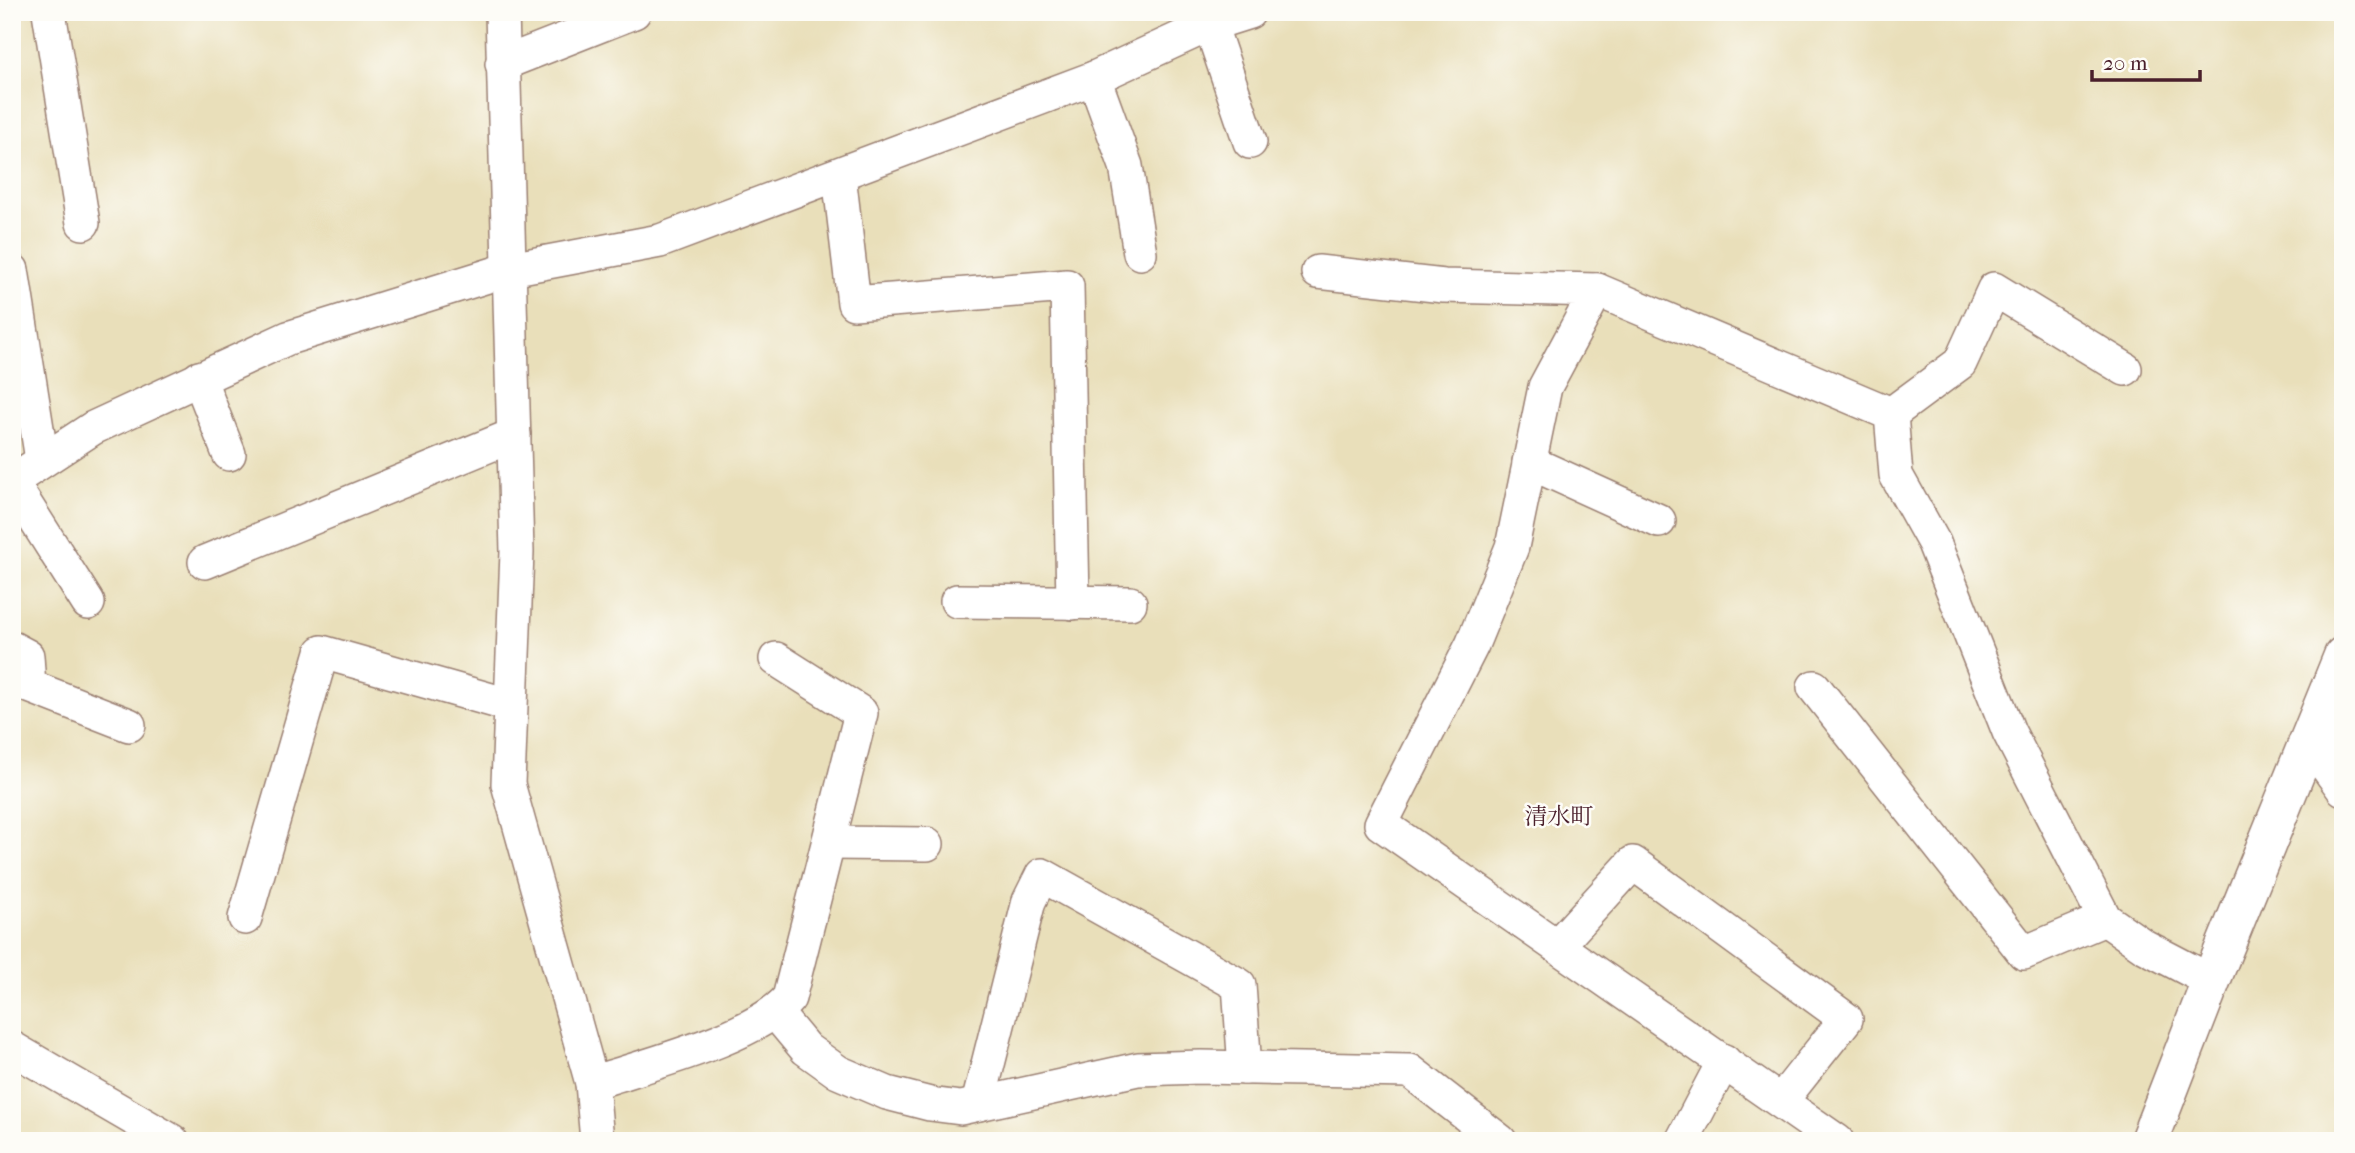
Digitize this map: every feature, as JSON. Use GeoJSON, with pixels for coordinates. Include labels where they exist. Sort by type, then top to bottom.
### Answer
{"type":"FeatureCollection","features":[{"type":"Feature","properties":{"kind":"street"},"geometry":{"type":"LineString","coordinates":[[49,12],[83,223]]}},
{"type":"Feature","properties":{"kind":"street"},"geometry":{"type":"LineString","coordinates":[[502,12],[517,552],[508,784],[592,1083],[597,1141]]}},
{"type":"Feature","properties":{"kind":"street"},"geometry":{"type":"LineString","coordinates":[[502,64],[634,12]]}},
{"type":"Feature","properties":{"kind":"street"},"geometry":{"type":"LineString","coordinates":[[88,603],[12,482],[93,428],[288,338],[510,269],[660,241],[1094,78],[1208,18],[1250,12]]}},
{"type":"Feature","properties":{"kind":"street"},"geometry":{"type":"LineString","coordinates":[[1208,18],[1250,142]]}},
{"type":"Feature","properties":{"kind":"street"},"geometry":{"type":"LineString","coordinates":[[1094,78],[1126,166],[1140,253]]}},
{"type":"Feature","properties":{"kind":"street"},"geometry":{"type":"LineString","coordinates":[[839,175],[854,303],[1067,286],[1073,603]]}},
{"type":"Feature","properties":{"kind":"street"},"geometry":{"type":"LineString","coordinates":[[12,270],[42,460]]}},
{"type":"Feature","properties":{"kind":"street"},"geometry":{"type":"LineString","coordinates":[[1318,272],[1444,286],[1597,290],[1891,414]]}},
{"type":"Feature","properties":{"kind":"street"},"geometry":{"type":"LineString","coordinates":[[1891,414],[1960,363],[1994,289],[2125,369]]}},
{"type":"Feature","properties":{"kind":"street"},"geometry":{"type":"LineString","coordinates":[[1597,290],[1545,387],[1512,547],[1472,645],[1381,824],[1837,1141]]}},
{"type":"Feature","properties":{"kind":"street"},"geometry":{"type":"LineString","coordinates":[[199,378],[229,454]]}},
{"type":"Feature","properties":{"kind":"street"},"geometry":{"type":"LineString","coordinates":[[1891,414],[1896,475],[1934,543],[2009,732],[2105,919],[2144,946],[2211,981]]}},
{"type":"Feature","properties":{"kind":"street"},"geometry":{"type":"LineString","coordinates":[[205,562],[514,435]]}},
{"type":"Feature","properties":{"kind":"street"},"geometry":{"type":"LineString","coordinates":[[1529,462],[1658,521]]}},
{"type":"Feature","properties":{"kind":"street"},"geometry":{"type":"LineString","coordinates":[[957,601],[1130,603]]}},
{"type":"Feature","properties":{"kind":"street"},"geometry":{"type":"LineString","coordinates":[[12,648],[27,656],[29,686],[129,725]]}},
{"type":"Feature","properties":{"kind":"street"},"geometry":{"type":"LineString","coordinates":[[245,918],[322,652],[509,705]]}},
{"type":"Feature","properties":{"kind":"street"},"geometry":{"type":"LineString","coordinates":[[2149,1141],[2211,981],[2321,737],[2343,656]]}},
{"type":"Feature","properties":{"kind":"street"},"geometry":{"type":"LineString","coordinates":[[592,1083],[751,1028],[776,1013],[789,998],[861,713],[776,659]]}},
{"type":"Feature","properties":{"kind":"street"},"geometry":{"type":"LineString","coordinates":[[1814,687],[2024,953],[2105,919]]}},
{"type":"Feature","properties":{"kind":"street"},"geometry":{"type":"LineString","coordinates":[[2321,737],[2343,789]]}},
{"type":"Feature","properties":{"kind":"street"},"geometry":{"type":"LineString","coordinates":[[829,843],[926,844]]}},
{"type":"Feature","properties":{"kind":"street"},"geometry":{"type":"LineString","coordinates":[[1556,946],[1633,863],[1846,1019],[1782,1101]]}},
{"type":"Feature","properties":{"kind":"street"},"geometry":{"type":"LineString","coordinates":[[978,1104],[1029,901],[1042,875],[1239,985],[1245,1068]]}},
{"type":"Feature","properties":{"kind":"street"},"geometry":{"type":"LineString","coordinates":[[776,1013],[806,1049],[838,1072],[887,1093],[930,1104],[961,1108],[1138,1069],[1410,1070],[1477,1134]]}},
{"type":"Feature","properties":{"kind":"street"},"geometry":{"type":"LineString","coordinates":[[12,1048],[172,1141]]}},
{"type":"Feature","properties":{"kind":"street"},"geometry":{"type":"LineString","coordinates":[[1682,1141],[1724,1061]]}},
{"type":"Feature","properties":{"kind":"district","name":"清水町"},"geometry":{"type":"Point","coordinates":[1559,816]}}]}
